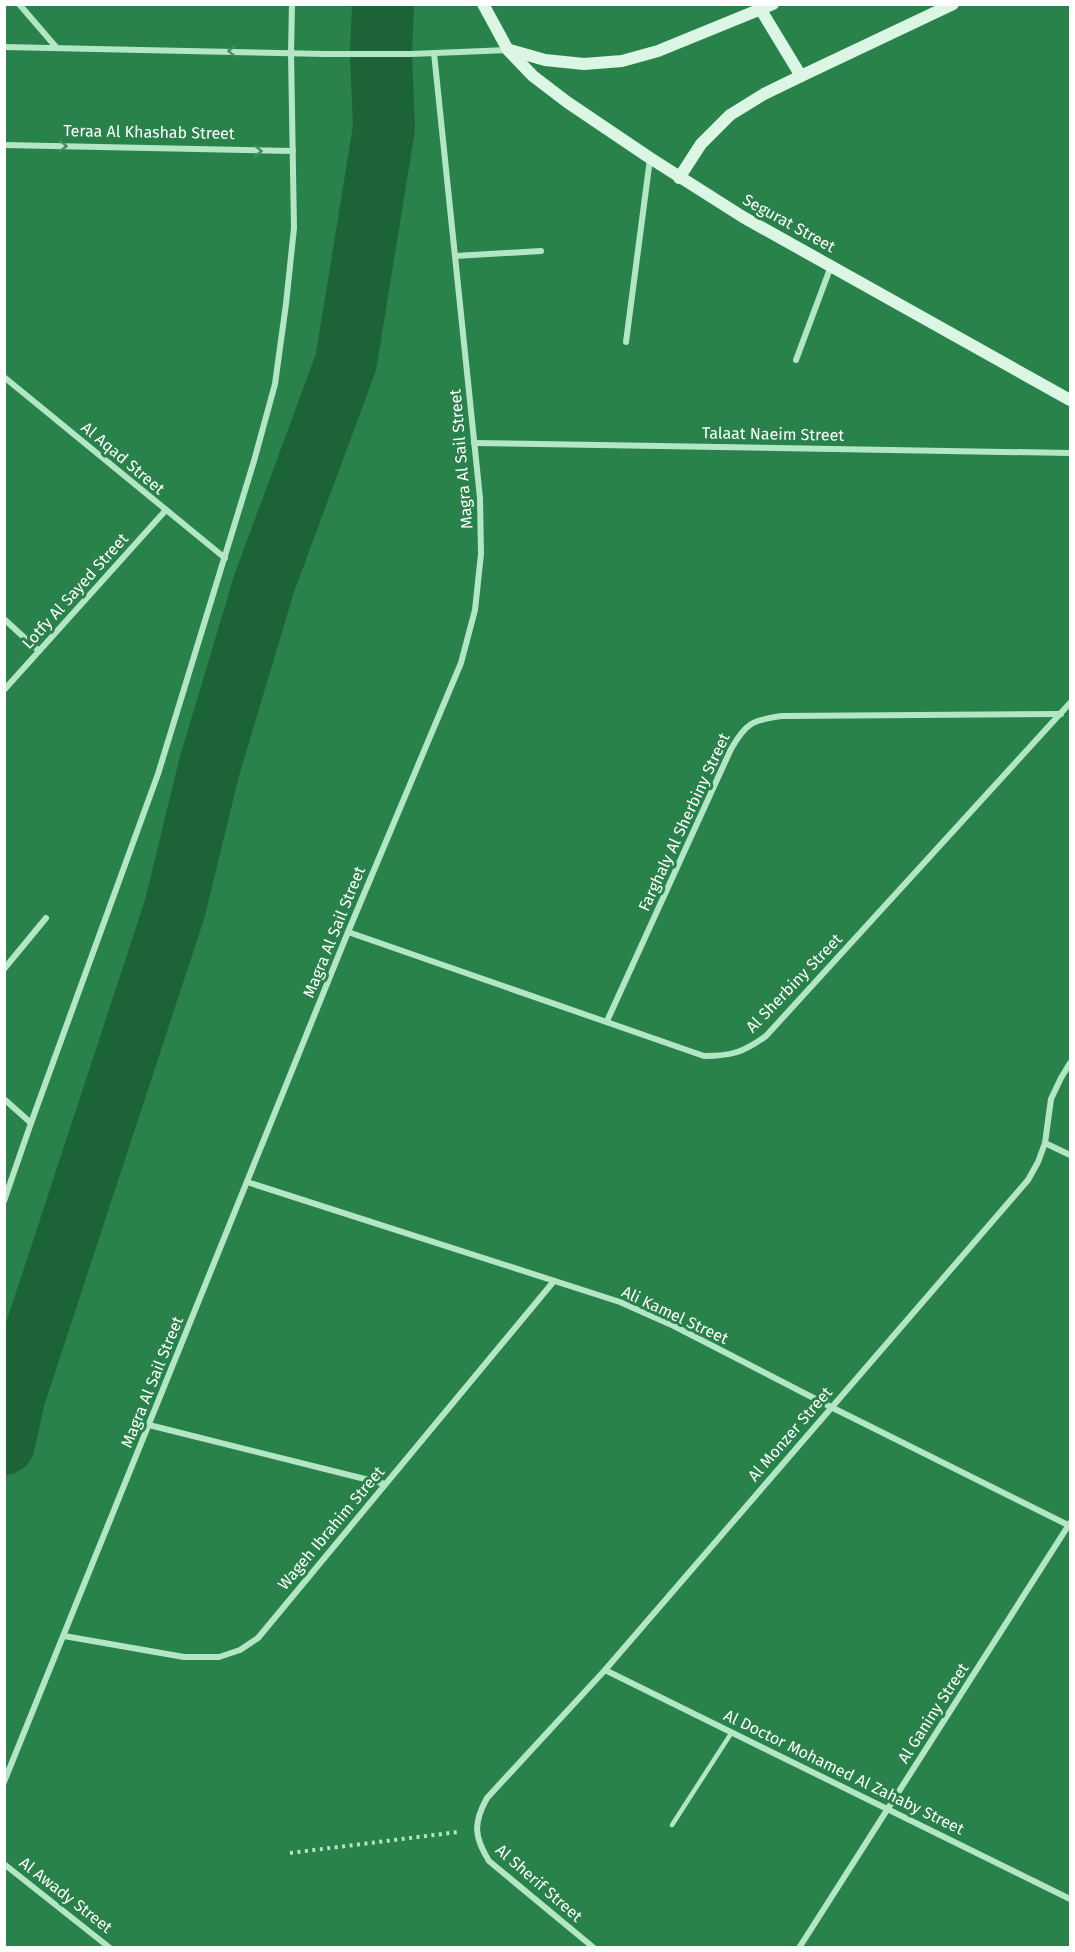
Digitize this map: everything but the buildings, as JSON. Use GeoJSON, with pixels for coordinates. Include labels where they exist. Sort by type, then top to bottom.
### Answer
{"type":"FeatureCollection","features":[{"type":"Feature","properties":{"kind":"street"},"geometry":{"type":"LineString","coordinates":[[19,4],[56,47]]}},
{"type":"Feature","properties":{"kind":"street"},"geometry":{"type":"LineString","coordinates":[[4,1202],[158,774],[225,558],[275,384],[294,228],[292,4]]}},
{"type":"Feature","properties":{"kind":"street","name":"Segurat Street"},"geometry":{"type":"LineString","coordinates":[[483,4],[508,50],[533,76],[567,102],[679,178],[742,217],[1071,400]]}},
{"type":"Feature","properties":{"kind":"street"},"geometry":{"type":"LineString","coordinates":[[4,47],[325,54],[411,54],[508,50],[545,60],[584,64],[622,61],[658,51],[773,4]]}},
{"type":"Feature","properties":{"kind":"street"},"geometry":{"type":"LineString","coordinates":[[679,178],[701,144],[730,115],[764,94],[953,4]]}},
{"type":"Feature","properties":{"kind":"street"},"geometry":{"type":"LineString","coordinates":[[761,10],[801,76]]}},
{"type":"Feature","properties":{"kind":"street","name":"Magra Al Sail Street"},"geometry":{"type":"LineString","coordinates":[[4,1782],[348,932],[460,663],[472,620],[482,554],[480,498],[434,52]]}},
{"type":"Feature","properties":{"kind":"street","name":"Teraa Al Khashab Street"},"geometry":{"type":"LineString","coordinates":[[4,145],[293,151]]}},
{"type":"Feature","properties":{"kind":"street"},"geometry":{"type":"LineString","coordinates":[[626,342],[650,158]]}},
{"type":"Feature","properties":{"kind":"street"},"geometry":{"type":"LineString","coordinates":[[455,256],[541,251]]}},
{"type":"Feature","properties":{"kind":"street"},"geometry":{"type":"LineString","coordinates":[[796,360],[831,266]]}},
{"type":"Feature","properties":{"kind":"street","name":"Al Aqad Street"},"geometry":{"type":"LineString","coordinates":[[4,377],[225,558]]}},
{"type":"Feature","properties":{"kind":"street","name":"Talaat Naeim Street"},"geometry":{"type":"LineString","coordinates":[[474,443],[1071,453]]}},
{"type":"Feature","properties":{"kind":"street","name":"Lotfy Al Sayed Street"},"geometry":{"type":"LineString","coordinates":[[4,690],[165,511]]}},
{"type":"Feature","properties":{"kind":"street"},"geometry":{"type":"LineString","coordinates":[[4,619],[39,651]]}},
{"type":"Feature","properties":{"kind":"street","name":"Al Sherbiny Street"},"geometry":{"type":"LineString","coordinates":[[348,932],[704,1056],[726,1056],[748,1049],[766,1036],[1071,703]]}},
{"type":"Feature","properties":{"kind":"street","name":"Farghaly Al Sherbiny Street"},"geometry":{"type":"LineString","coordinates":[[607,1021],[731,749],[742,731],[751,723],[760,719],[782,716],[1061,714]]}},
{"type":"Feature","properties":{"kind":"street"},"geometry":{"type":"LineString","coordinates":[[4,969],[46,918]]}},
{"type":"Feature","properties":{"kind":"street","name":"Al Monzer Street"},"geometry":{"type":"LineString","coordinates":[[476,1830],[478,1813],[487,1798],[604,1670],[1028,1180],[1045,1143],[1051,1099],[1071,1063]]}},
{"type":"Feature","properties":{"kind":"street"},"geometry":{"type":"LineString","coordinates":[[4,1099],[31,1123]]}},
{"type":"Feature","properties":{"kind":"street"},"geometry":{"type":"LineString","coordinates":[[1045,1143],[1071,1155]]}},
{"type":"Feature","properties":{"kind":"street","name":"Ali Kamel Street"},"geometry":{"type":"LineString","coordinates":[[247,1182],[620,1302],[674,1326],[831,1407],[1070,1524]]}},
{"type":"Feature","properties":{"kind":"street","name":"Wageh Ibrahim Street"},"geometry":{"type":"LineString","coordinates":[[64,1636],[184,1657],[219,1658],[240,1650],[258,1638],[554,1281]]}},
{"type":"Feature","properties":{"kind":"street"},"geometry":{"type":"LineString","coordinates":[[149,1425],[385,1484]]}},
{"type":"Feature","properties":{"kind":"street","name":"Al Ganiny Street"},"geometry":{"type":"LineString","coordinates":[[799,1947],[1070,1524]]}},
{"type":"Feature","properties":{"kind":"street","name":"Al Doctor Mohamed Al Zahaby Street"},"geometry":{"type":"LineString","coordinates":[[604,1670],[1071,1899]]}},
{"type":"Feature","properties":{"kind":"street","name":"Al Sherif Street"},"geometry":{"type":"LineString","coordinates":[[476,1830],[480,1847],[489,1860],[594,1947]]}},
{"type":"Feature","properties":{"kind":"street","name":"Al Awady Street"},"geometry":{"type":"LineString","coordinates":[[4,1864],[110,1947]]}},
{"type":"Feature","properties":{"kind":"lane"},"geometry":{"type":"LineString","coordinates":[[672,1825],[732,1732]]}},
{"type":"Feature","properties":{"kind":"path"},"geometry":{"type":"LineString","coordinates":[[290,1853],[476,1830]]}},
{"type":"Feature","properties":{"kind":"waterway"},"geometry":{"type":"LineString","coordinates":[[4,1444],[14,1398],[175,908],[209,768],[264,584],[346,362],[384,128],[381,54],[383,4]]}}]}
